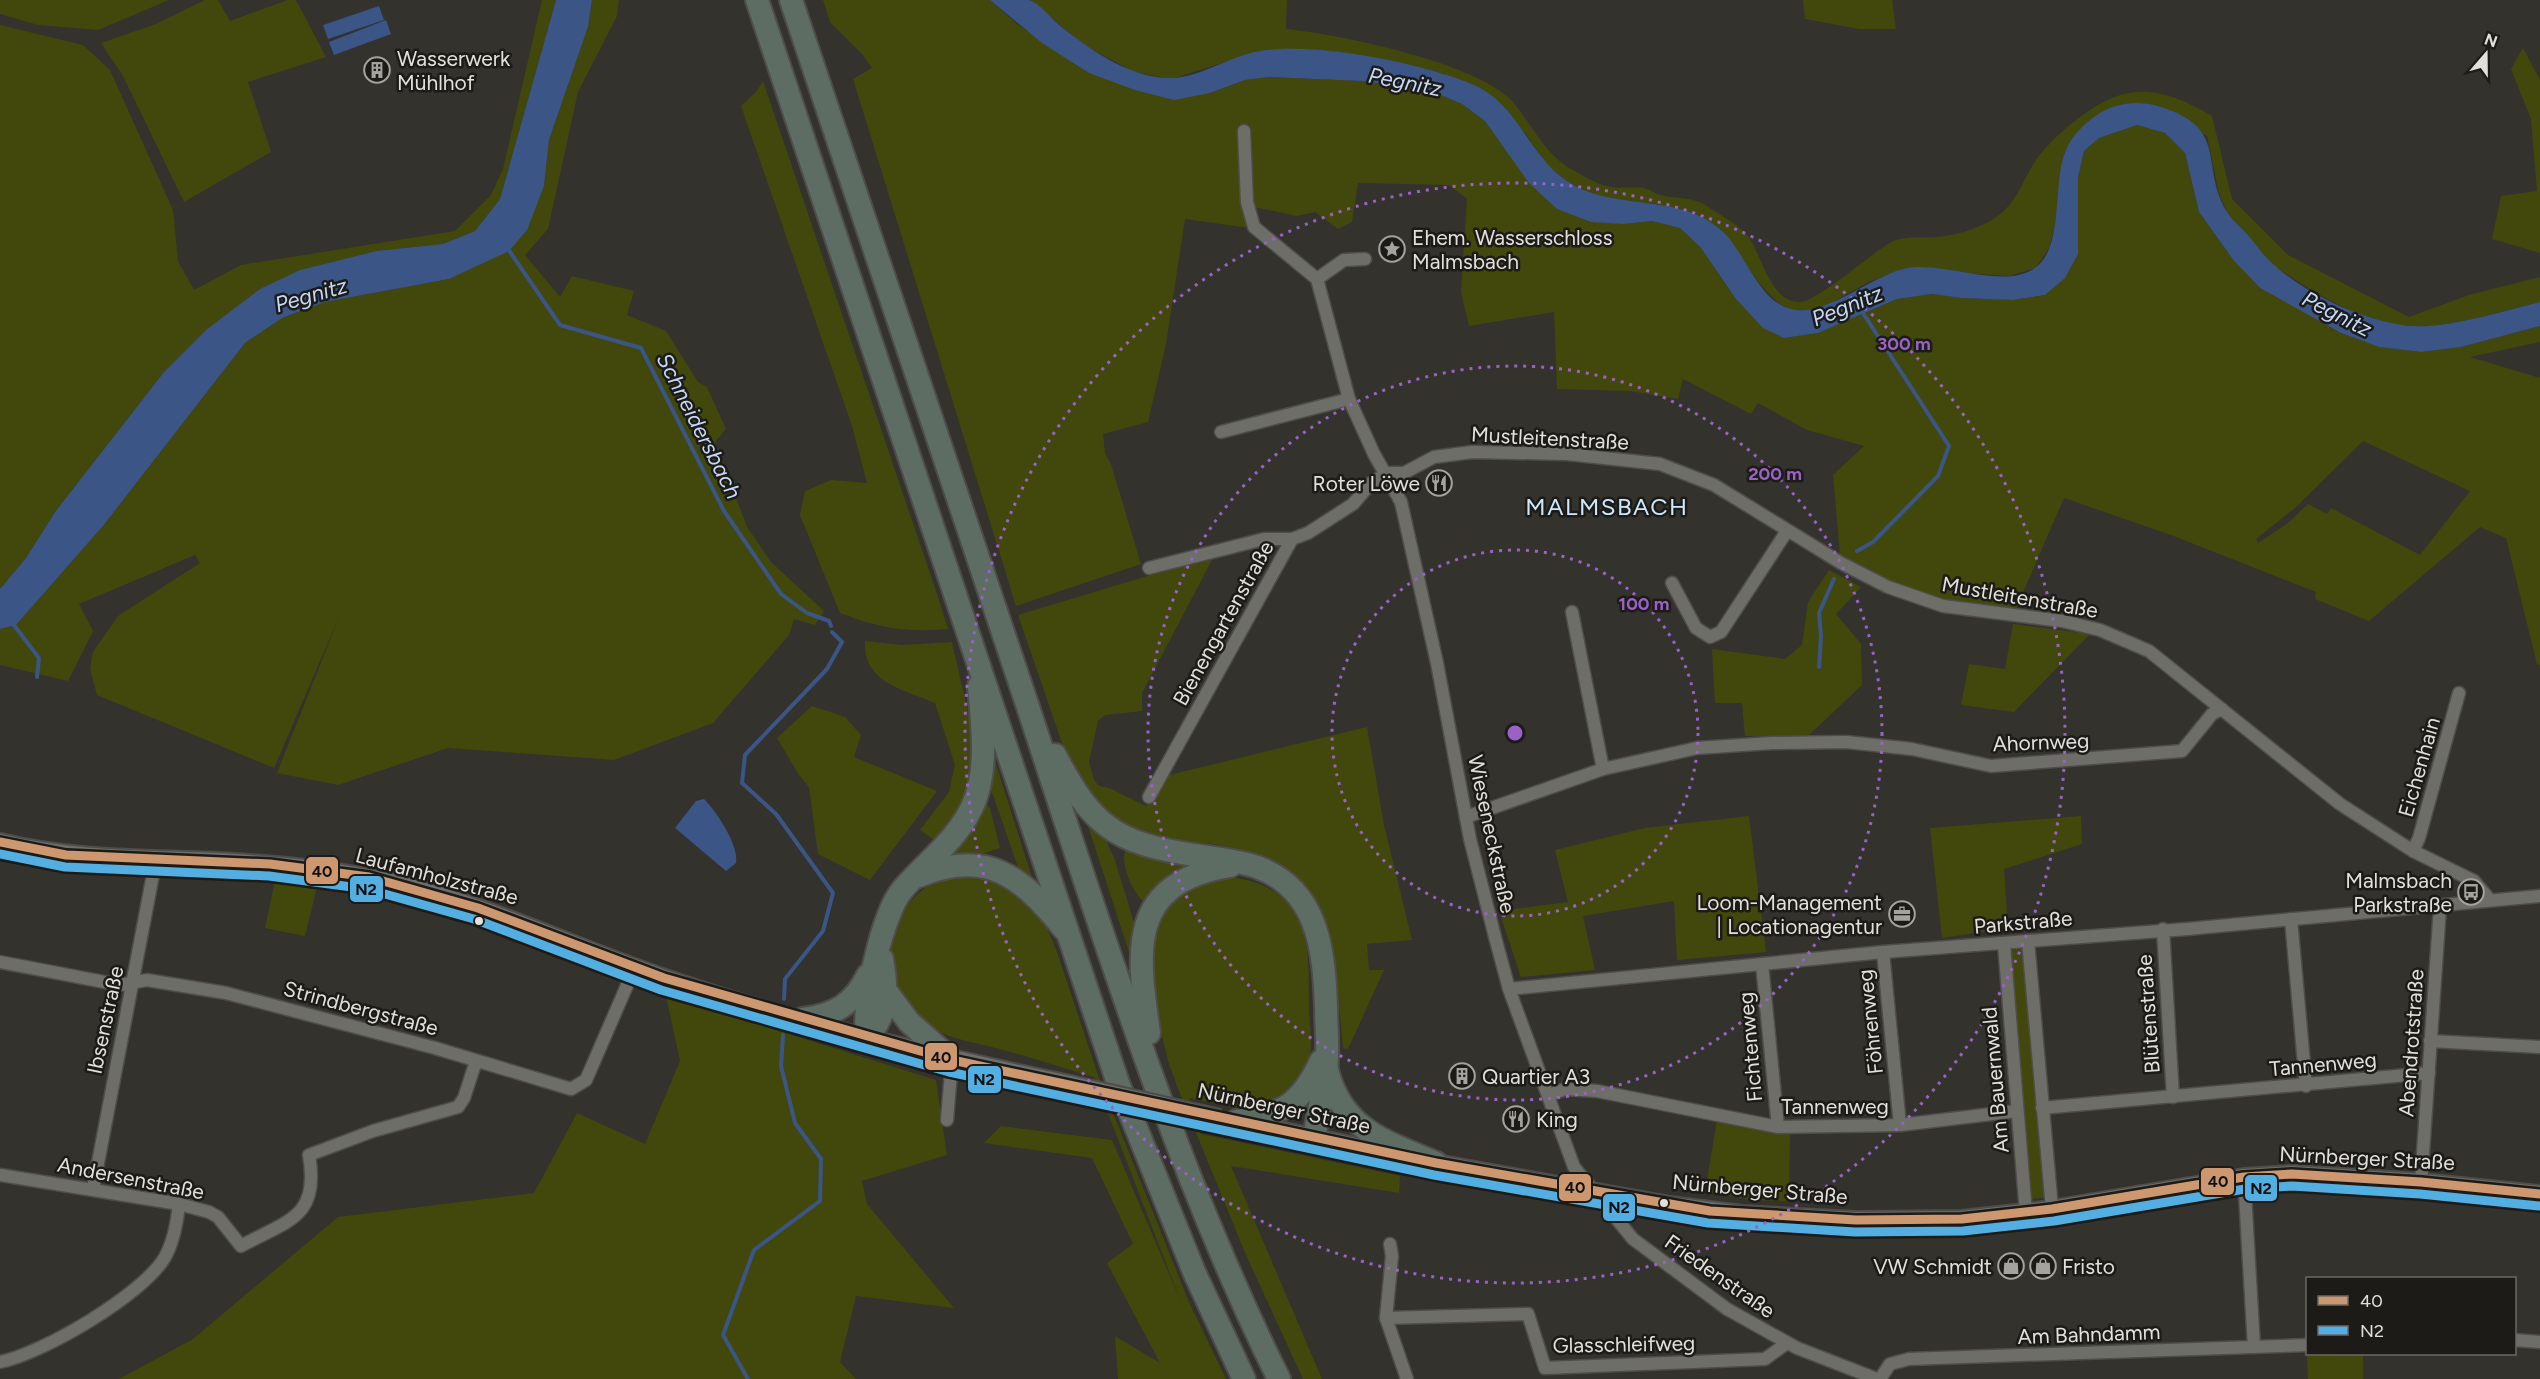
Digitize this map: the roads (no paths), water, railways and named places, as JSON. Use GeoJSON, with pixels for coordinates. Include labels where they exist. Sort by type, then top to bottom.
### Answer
{"type":"FeatureCollection","features":[{"type":"Feature","properties":{"kind":"highway"},"geometry":{"type":"LineString","coordinates":[[757,0],[977,652],[1118,1083],[1150,1168],[1195,1274],[1244,1379]]}},
{"type":"Feature","properties":{"kind":"highway"},"geometry":{"type":"LineString","coordinates":[[791,0],[1155,1082],[1243,1302],[1279,1379]]}},
{"type":"Feature","properties":{"kind":"highway"},"geometry":{"type":"LineString","coordinates":[[867,1037],[867,1005],[890,910],[904,888],[959,830],[975,801],[980,785],[982,747],[977,652]]}},
{"type":"Feature","properties":{"kind":"highway"},"geometry":{"type":"LineString","coordinates":[[1022,690],[1079,798],[1104,825],[1119,835],[1156,848],[1251,865],[1275,875],[1290,886],[1307,907],[1314,921],[1324,967],[1327,1059],[1314,1138]]}},
{"type":"Feature","properties":{"kind":"highway"},"geometry":{"type":"LineString","coordinates":[[915,878],[960,864],[999,871],[1021,883],[1034,894],[1071,937]]}},
{"type":"Feature","properties":{"kind":"highway"},"geometry":{"type":"LineString","coordinates":[[1155,1082],[1143,988],[1141,943],[1144,927],[1154,906],[1176,884],[1203,871],[1251,865]]}},
{"type":"Feature","properties":{"kind":"highway"},"geometry":{"type":"LineString","coordinates":[[867,1037],[879,1023],[886,991],[880,946]]}},
{"type":"Feature","properties":{"kind":"highway"},"geometry":{"type":"LineString","coordinates":[[803,1019],[820,1017],[845,1007],[863,986],[880,946]]}},
{"type":"Feature","properties":{"kind":"highway"},"geometry":{"type":"LineString","coordinates":[[886,991],[909,1022],[952,1060]]}},
{"type":"Feature","properties":{"kind":"highway"},"geometry":{"type":"LineString","coordinates":[[1228,1119],[1256,1118],[1287,1108],[1308,1086],[1327,1059]]}},
{"type":"Feature","properties":{"kind":"highway"},"geometry":{"type":"LineString","coordinates":[[1327,1059],[1338,1100],[1350,1119],[1376,1136],[1436,1163]]}},
{"type":"Feature","properties":{"kind":"main road","name":"Laufamholzstraße"},"geometry":{"type":"LineString","coordinates":[[0,842],[66,855],[287,865],[384,880],[524,923],[635,967],[776,1012]]}},
{"type":"Feature","properties":{"kind":"main road","name":"Nürnberger Straße"},"geometry":{"type":"LineString","coordinates":[[776,1012],[952,1060],[1314,1138],[1593,1191],[1742,1214],[1868,1220],[1962,1219],[2026,1213],[2244,1177],[2292,1174],[2421,1182],[2540,1194]]}},
{"type":"Feature","properties":{"kind":"street"},"geometry":{"type":"LineString","coordinates":[[1244,131],[1247,202],[1254,227],[1317,279],[1344,260],[1365,259]]}},
{"type":"Feature","properties":{"kind":"street","name":"Wieseneckstraße"},"geometry":{"type":"LineString","coordinates":[[1317,279],[1349,399],[1374,454],[1388,473],[1401,502],[1437,663],[1466,817],[1509,989],[1574,1167],[1593,1191]]}},
{"type":"Feature","properties":{"kind":"street"},"geometry":{"type":"LineString","coordinates":[[1221,432],[1349,399]]}},
{"type":"Feature","properties":{"kind":"street","name":"Mustleitenstraße"},"geometry":{"type":"LineString","coordinates":[[1388,473],[1404,473],[1434,457],[1472,452],[1566,454],[1660,464],[1714,485],[1841,563],[1888,587],[1943,606],[2062,621],[2127,639],[2149,651],[2340,804],[2413,851],[2475,880],[2490,900]]}},
{"type":"Feature","properties":{"kind":"street","name":"Bienengartenstraße"},"geometry":{"type":"LineString","coordinates":[[1149,797],[1292,539],[1308,533],[1353,504],[1371,483],[1388,473]]}},
{"type":"Feature","properties":{"kind":"street"},"geometry":{"type":"LineString","coordinates":[[1672,583],[1696,628],[1710,637],[1721,632],[1787,531]]}},
{"type":"Feature","properties":{"kind":"street"},"geometry":{"type":"LineString","coordinates":[[1149,568],[1264,539],[1292,539]]}},
{"type":"Feature","properties":{"kind":"street"},"geometry":{"type":"LineString","coordinates":[[1572,612],[1603,769]]}},
{"type":"Feature","properties":{"kind":"street","name":"Eichenhain"},"geometry":{"type":"LineString","coordinates":[[2413,851],[2419,838],[2459,693]]}},
{"type":"Feature","properties":{"kind":"street","name":"Ahornweg"},"geometry":{"type":"LineString","coordinates":[[1466,817],[1603,769],[1697,748],[1772,743],[1846,742],[1912,749],[1991,766],[2073,762],[2182,751],[2212,714],[2222,709]]}},
{"type":"Feature","properties":{"kind":"street","name":"Ibsenstraße"},"geometry":{"type":"LineString","coordinates":[[93,1189],[112,1078],[133,983],[156,859]]}},
{"type":"Feature","properties":{"kind":"street","name":"Parkstraße"},"geometry":{"type":"LineString","coordinates":[[1509,989],[1882,952],[2004,944],[2440,907],[2540,896]]}},
{"type":"Feature","properties":{"kind":"street","name":"Abendrotstraße"},"geometry":{"type":"LineString","coordinates":[[2421,1182],[2440,907]]}},
{"type":"Feature","properties":{"kind":"street"},"geometry":{"type":"LineString","coordinates":[[2291,919],[2306,1086]]}},
{"type":"Feature","properties":{"kind":"street","name":"Blütenstraße"},"geometry":{"type":"LineString","coordinates":[[2163,929],[2173,1097]]}},
{"type":"Feature","properties":{"kind":"street"},"geometry":{"type":"LineString","coordinates":[[2028,941],[2052,1209]]}},
{"type":"Feature","properties":{"kind":"street","name":"Am Bauernwald"},"geometry":{"type":"LineString","coordinates":[[2004,944],[2026,1213]]}},
{"type":"Feature","properties":{"kind":"street","name":"Föhrenweg"},"geometry":{"type":"LineString","coordinates":[[1882,952],[1900,1125]]}},
{"type":"Feature","properties":{"kind":"street","name":"Strindbergstraße"},"geometry":{"type":"LineString","coordinates":[[0,962],[120,984],[147,980],[226,993],[476,1060],[572,1089],[586,1080],[635,967]]}},
{"type":"Feature","properties":{"kind":"street","name":"Fichtenweg"},"geometry":{"type":"LineString","coordinates":[[1762,964],[1778,1127]]}},
{"type":"Feature","properties":{"kind":"street"},"geometry":{"type":"LineString","coordinates":[[2430,1041],[2540,1047]]}},
{"type":"Feature","properties":{"kind":"street","name":"Andersenstraße"},"geometry":{"type":"LineString","coordinates":[[0,1175],[179,1204],[209,1212],[218,1217],[241,1246],[293,1217],[308,1203],[313,1181],[309,1155],[373,1131],[458,1107],[464,1098],[476,1060]]}},
{"type":"Feature","properties":{"kind":"street"},"geometry":{"type":"LineString","coordinates":[[948,1120],[952,1060]]}},
{"type":"Feature","properties":{"kind":"street","name":"Tannenweg"},"geometry":{"type":"LineString","coordinates":[[2042,1108],[2306,1086],[2429,1073]]}},
{"type":"Feature","properties":{"kind":"street","name":"Tannenweg"},"geometry":{"type":"LineString","coordinates":[[1549,1095],[1565,1089],[1597,1091],[1778,1127],[1900,1125],[2017,1111]]}},
{"type":"Feature","properties":{"kind":"street"},"geometry":{"type":"LineString","coordinates":[[2244,1177],[2254,1347]]}},
{"type":"Feature","properties":{"kind":"street","name":"Friedenstraße"},"geometry":{"type":"LineString","coordinates":[[1593,1191],[1633,1239],[1727,1309],[1787,1343],[1830,1363],[1879,1379]]}},
{"type":"Feature","properties":{"kind":"street"},"geometry":{"type":"LineString","coordinates":[[0,1362],[45,1347],[79,1328],[138,1285],[165,1258],[176,1230],[179,1204]]}},
{"type":"Feature","properties":{"kind":"street"},"geometry":{"type":"LineString","coordinates":[[1390,1244],[1392,1256],[1386,1318],[1407,1379]]}},
{"type":"Feature","properties":{"kind":"street","name":"Glasschleifweg"},"geometry":{"type":"LineString","coordinates":[[1386,1318],[1528,1314],[1545,1368],[1765,1359],[1787,1343]]}},
{"type":"Feature","properties":{"kind":"street"},"geometry":{"type":"LineString","coordinates":[[2516,1340],[2540,1342]]}},
{"type":"Feature","properties":{"kind":"street","name":"Am Bahndamm"},"geometry":{"type":"LineString","coordinates":[[1879,1379],[1890,1364],[1910,1359],[2306,1346]]}},
{"type":"Feature","properties":{"kind":"water","name":"Pegnitz"},"geometry":{"type":"Polygon","coordinates":[[[556,0],[592,0],[588,27],[549,140],[544,186],[527,230],[509,251],[449,279],[325,302],[282,318],[245,343],[103,526],[16,625],[0,629],[0,589],[26,558],[55,512],[164,372],[206,330],[260,289],[300,270],[376,251],[443,244],[475,231],[500,199],[556,0]]]}},
{"type":"Feature","properties":{"kind":"water","name":"Pegnitz"},"geometry":{"type":"Polygon","coordinates":[[[990,0],[1029,0],[1096,52],[1138,73],[1153,76],[1168,78],[1191,75],[1237,57],[1260,51],[1310,49],[1400,62],[1476,86],[1503,106],[1554,171],[1567,181],[1604,196],[1684,210],[1703,218],[1720,229],[1729,239],[1754,277],[1772,299],[1797,310],[1822,307],[1903,269],[1935,268],[1989,276],[2006,276],[2021,274],[2035,268],[2051,245],[2062,163],[2075,134],[2092,118],[2112,107],[2145,103],[2182,116],[2196,126],[2205,137],[2219,195],[2229,215],[2271,262],[2323,298],[2366,316],[2409,326],[2456,322],[2540,302],[2540,326],[2461,347],[2421,352],[2379,347],[2341,333],[2260,288],[2234,261],[2199,212],[2185,153],[2165,133],[2137,125],[2099,138],[2084,151],[2078,178],[2078,254],[2065,278],[2045,295],[2013,300],[1961,298],[1932,294],[1897,299],[1818,333],[1784,338],[1763,328],[1736,299],[1701,248],[1680,228],[1652,221],[1624,224],[1591,222],[1557,209],[1529,183],[1485,121],[1462,104],[1429,90],[1361,81],[1269,77],[1245,80],[1210,93],[1174,100],[1135,90],[1089,73],[1042,43],[990,0]]]}},
{"type":"Feature","properties":{"kind":"water"},"geometry":{"type":"Polygon","coordinates":[[[379,6],[384,20],[328,39],[323,25],[379,6]]]}},
{"type":"Feature","properties":{"kind":"water"},"geometry":{"type":"Polygon","coordinates":[[[386,20],[391,34],[334,55],[329,42],[386,20]]]}},
{"type":"Feature","properties":{"kind":"water"},"geometry":{"type":"Polygon","coordinates":[[[704,799],[720,820],[734,847],[736,863],[726,871],[675,828],[696,801],[704,799]]]}},
{"type":"Feature","properties":{"kind":"waterway","name":"Schneidersbach"},"geometry":{"type":"LineString","coordinates":[[508,249],[560,325],[641,348],[724,511],[781,594],[807,613],[829,621],[831,626]]}},
{"type":"Feature","properties":{"kind":"waterway","name":"Pegnitz"},"geometry":{"type":"LineString","coordinates":[[1857,551],[1873,542],[1938,476],[1949,446],[1863,313]]}},
{"type":"Feature","properties":{"kind":"waterway"},"geometry":{"type":"LineString","coordinates":[[1819,667],[1821,636],[1819,613],[1834,579]]}},
{"type":"Feature","properties":{"kind":"waterway"},"geometry":{"type":"LineString","coordinates":[[13,624],[39,658],[37,677]]}},
{"type":"Feature","properties":{"kind":"waterway","name":"Schneidersbach"},"geometry":{"type":"LineString","coordinates":[[784,999],[785,979],[823,931],[833,893],[776,814],[742,783],[745,755],[827,669],[842,642],[832,632]]}},
{"type":"Feature","properties":{"kind":"waterway","name":"Schneidersbach"},"geometry":{"type":"LineString","coordinates":[[748,1379],[723,1335],[754,1250],[820,1201],[821,1159],[795,1123],[781,1066],[783,1035]]}},
{"type":"Feature","properties":{"kind":"place","name":"Wasserwerk Mühlhof"},"geometry":{"type":"Point","coordinates":[377,70]}},
{"type":"Feature","properties":{"kind":"place","name":"Ehem. Wasserschloss Malmsbach"},"geometry":{"type":"Point","coordinates":[1392,249]}},
{"type":"Feature","properties":{"kind":"place","name":"Roter Löwe"},"geometry":{"type":"Point","coordinates":[1439,483]}},
{"type":"Feature","properties":{"kind":"place","name":"Malmsbach Parkstraße"},"geometry":{"type":"Point","coordinates":[2471,892]}},
{"type":"Feature","properties":{"kind":"place","name":"Loom-Management | Locationagentur"},"geometry":{"type":"Point","coordinates":[1902,914]}},
{"type":"Feature","properties":{"kind":"place","name":"Quartier A3"},"geometry":{"type":"Point","coordinates":[1462,1076]}},
{"type":"Feature","properties":{"kind":"place","name":"King"},"geometry":{"type":"Point","coordinates":[1516,1119]}},
{"type":"Feature","properties":{"kind":"place","name":"VW Schmidt"},"geometry":{"type":"Point","coordinates":[2011,1266]}},
{"type":"Feature","properties":{"kind":"place","name":"Fristo"},"geometry":{"type":"Point","coordinates":[2043,1266]}},
{"type":"Feature","properties":{"kind":"district","name":"MALMSBACH"},"geometry":{"type":"Point","coordinates":[1607,506]}}]}
